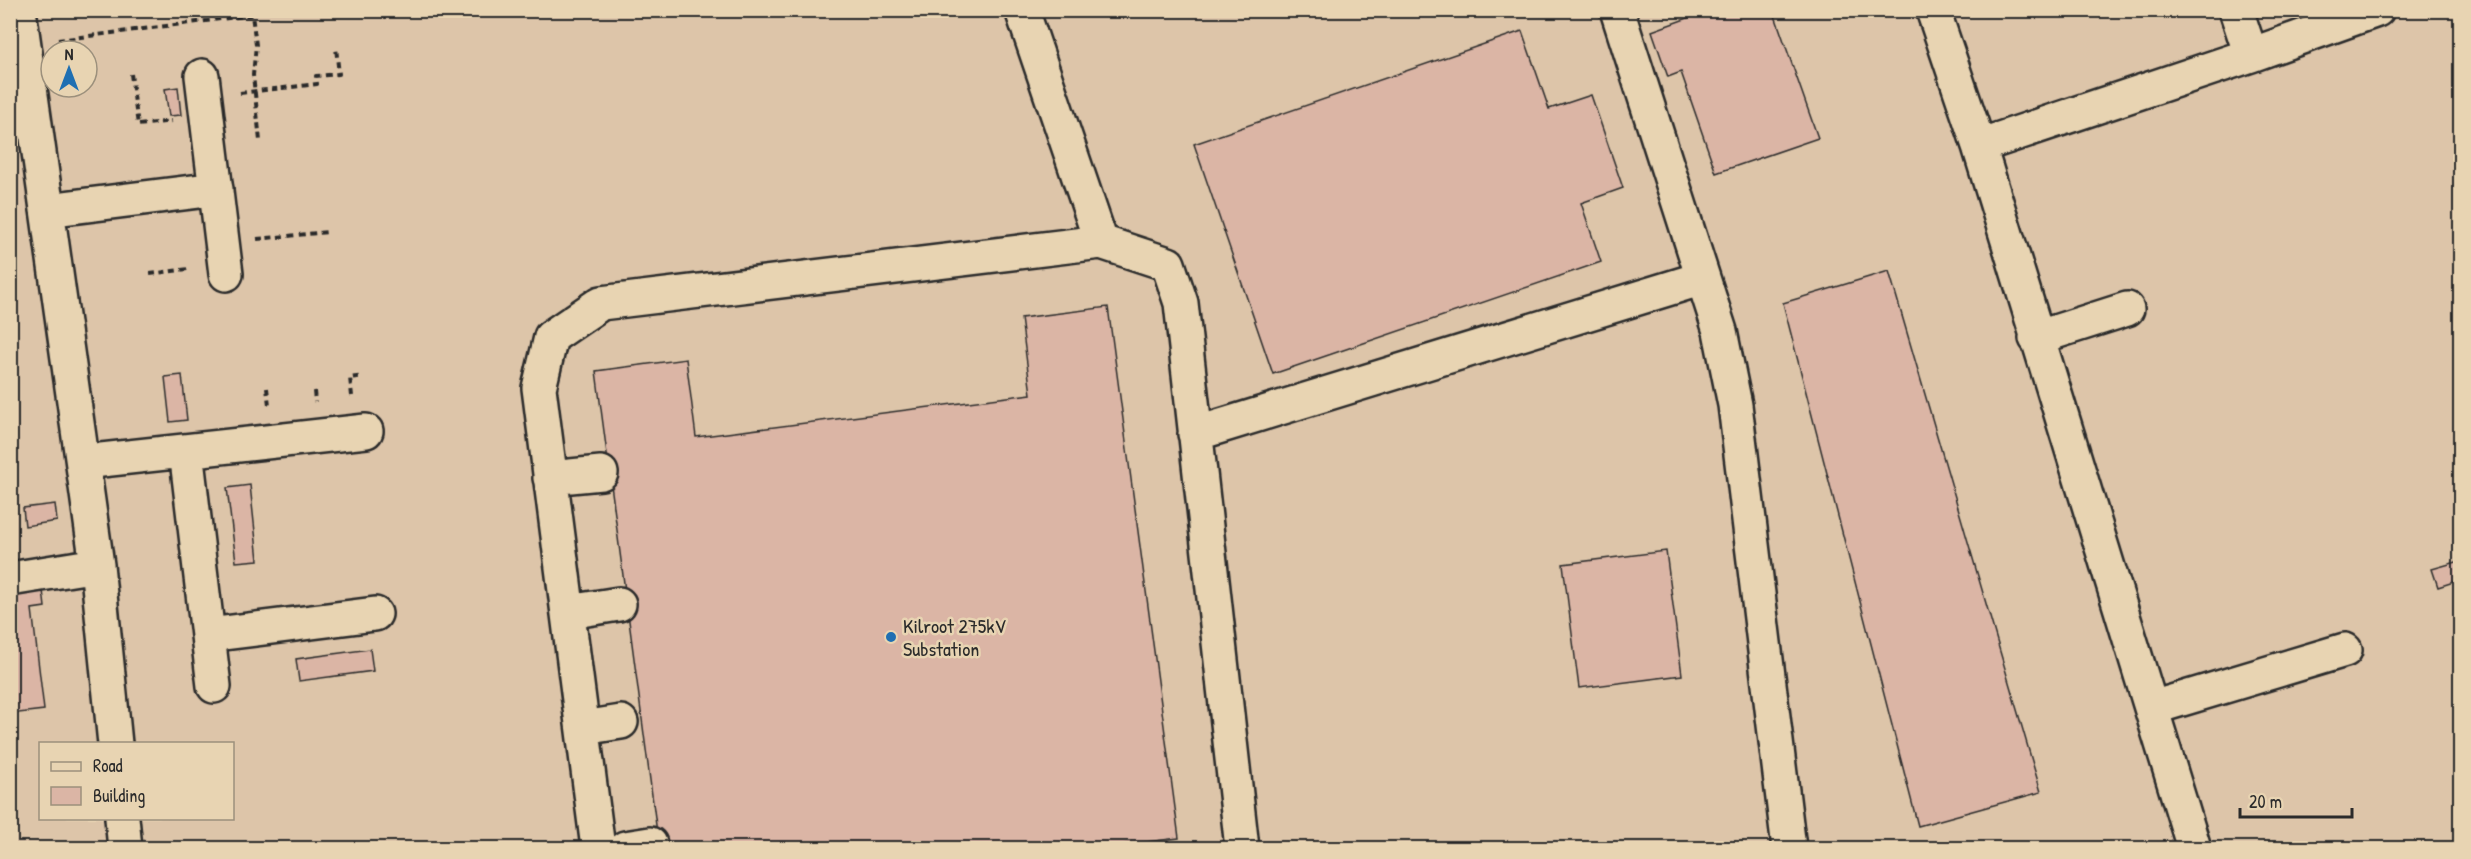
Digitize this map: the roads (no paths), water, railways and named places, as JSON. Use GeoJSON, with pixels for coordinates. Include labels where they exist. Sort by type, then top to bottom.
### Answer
{"type":"FeatureCollection","features":[{"type":"Feature","properties":{"kind":"street"},"geometry":{"type":"LineString","coordinates":[[19,10],[98,565],[115,742]]}},
{"type":"Feature","properties":{"kind":"street"},"geometry":{"type":"LineString","coordinates":[[1022,10],[1101,242]]}},
{"type":"Feature","properties":{"kind":"street"},"geometry":{"type":"LineString","coordinates":[[1617,10],[1720,332],[1735,405],[1789,849]]}},
{"type":"Feature","properties":{"kind":"street"},"geometry":{"type":"LineString","coordinates":[[1933,10],[1979,146],[2194,849]]}},
{"type":"Feature","properties":{"kind":"street"},"geometry":{"type":"LineString","coordinates":[[2236,10],[2251,56]]}},
{"type":"Feature","properties":{"kind":"street"},"geometry":{"type":"LineString","coordinates":[[1979,146],[2251,56],[2376,10]]}},
{"type":"Feature","properties":{"kind":"street"},"geometry":{"type":"LineString","coordinates":[[204,97],[224,258]]}},
{"type":"Feature","properties":{"kind":"street"},"geometry":{"type":"LineString","coordinates":[[47,210],[216,189]]}},
{"type":"Feature","properties":{"kind":"street"},"geometry":{"type":"LineString","coordinates":[[598,849],[539,388],[550,337],[601,303],[1101,242],[1168,264],[1181,303],[1242,849]]}},
{"type":"Feature","properties":{"kind":"street"},"geometry":{"type":"LineString","coordinates":[[1195,434],[1703,278]]}},
{"type":"Feature","properties":{"kind":"street"},"geometry":{"type":"LineString","coordinates":[[2036,338],[2127,309]]}},
{"type":"Feature","properties":{"kind":"street"},"geometry":{"type":"LineString","coordinates":[[83,462],[366,431]]}},
{"type":"Feature","properties":{"kind":"street"},"geometry":{"type":"LineString","coordinates":[[186,451],[214,686]]}},
{"type":"Feature","properties":{"kind":"street"},"geometry":{"type":"LineString","coordinates":[[550,478],[601,472]]}},
{"type":"Feature","properties":{"kind":"street"},"geometry":{"type":"LineString","coordinates":[[10,579],[98,565]]}},
{"type":"Feature","properties":{"kind":"street"},"geometry":{"type":"LineString","coordinates":[[568,612],[619,604]]}},
{"type":"Feature","properties":{"kind":"street"},"geometry":{"type":"LineString","coordinates":[[208,635],[375,614]]}},
{"type":"Feature","properties":{"kind":"street"},"geometry":{"type":"LineString","coordinates":[[2152,708],[2345,650]]}},
{"type":"Feature","properties":{"kind":"street"},"geometry":{"type":"LineString","coordinates":[[583,728],[621,722]]}},
{"type":"Feature","properties":{"kind":"street"},"geometry":{"type":"LineString","coordinates":[[122,820],[125,849]]}},
{"type":"Feature","properties":{"kind":"place","name":"Kilroot 275kV Substation"},"geometry":{"type":"Point","coordinates":[891,637]}}]}
